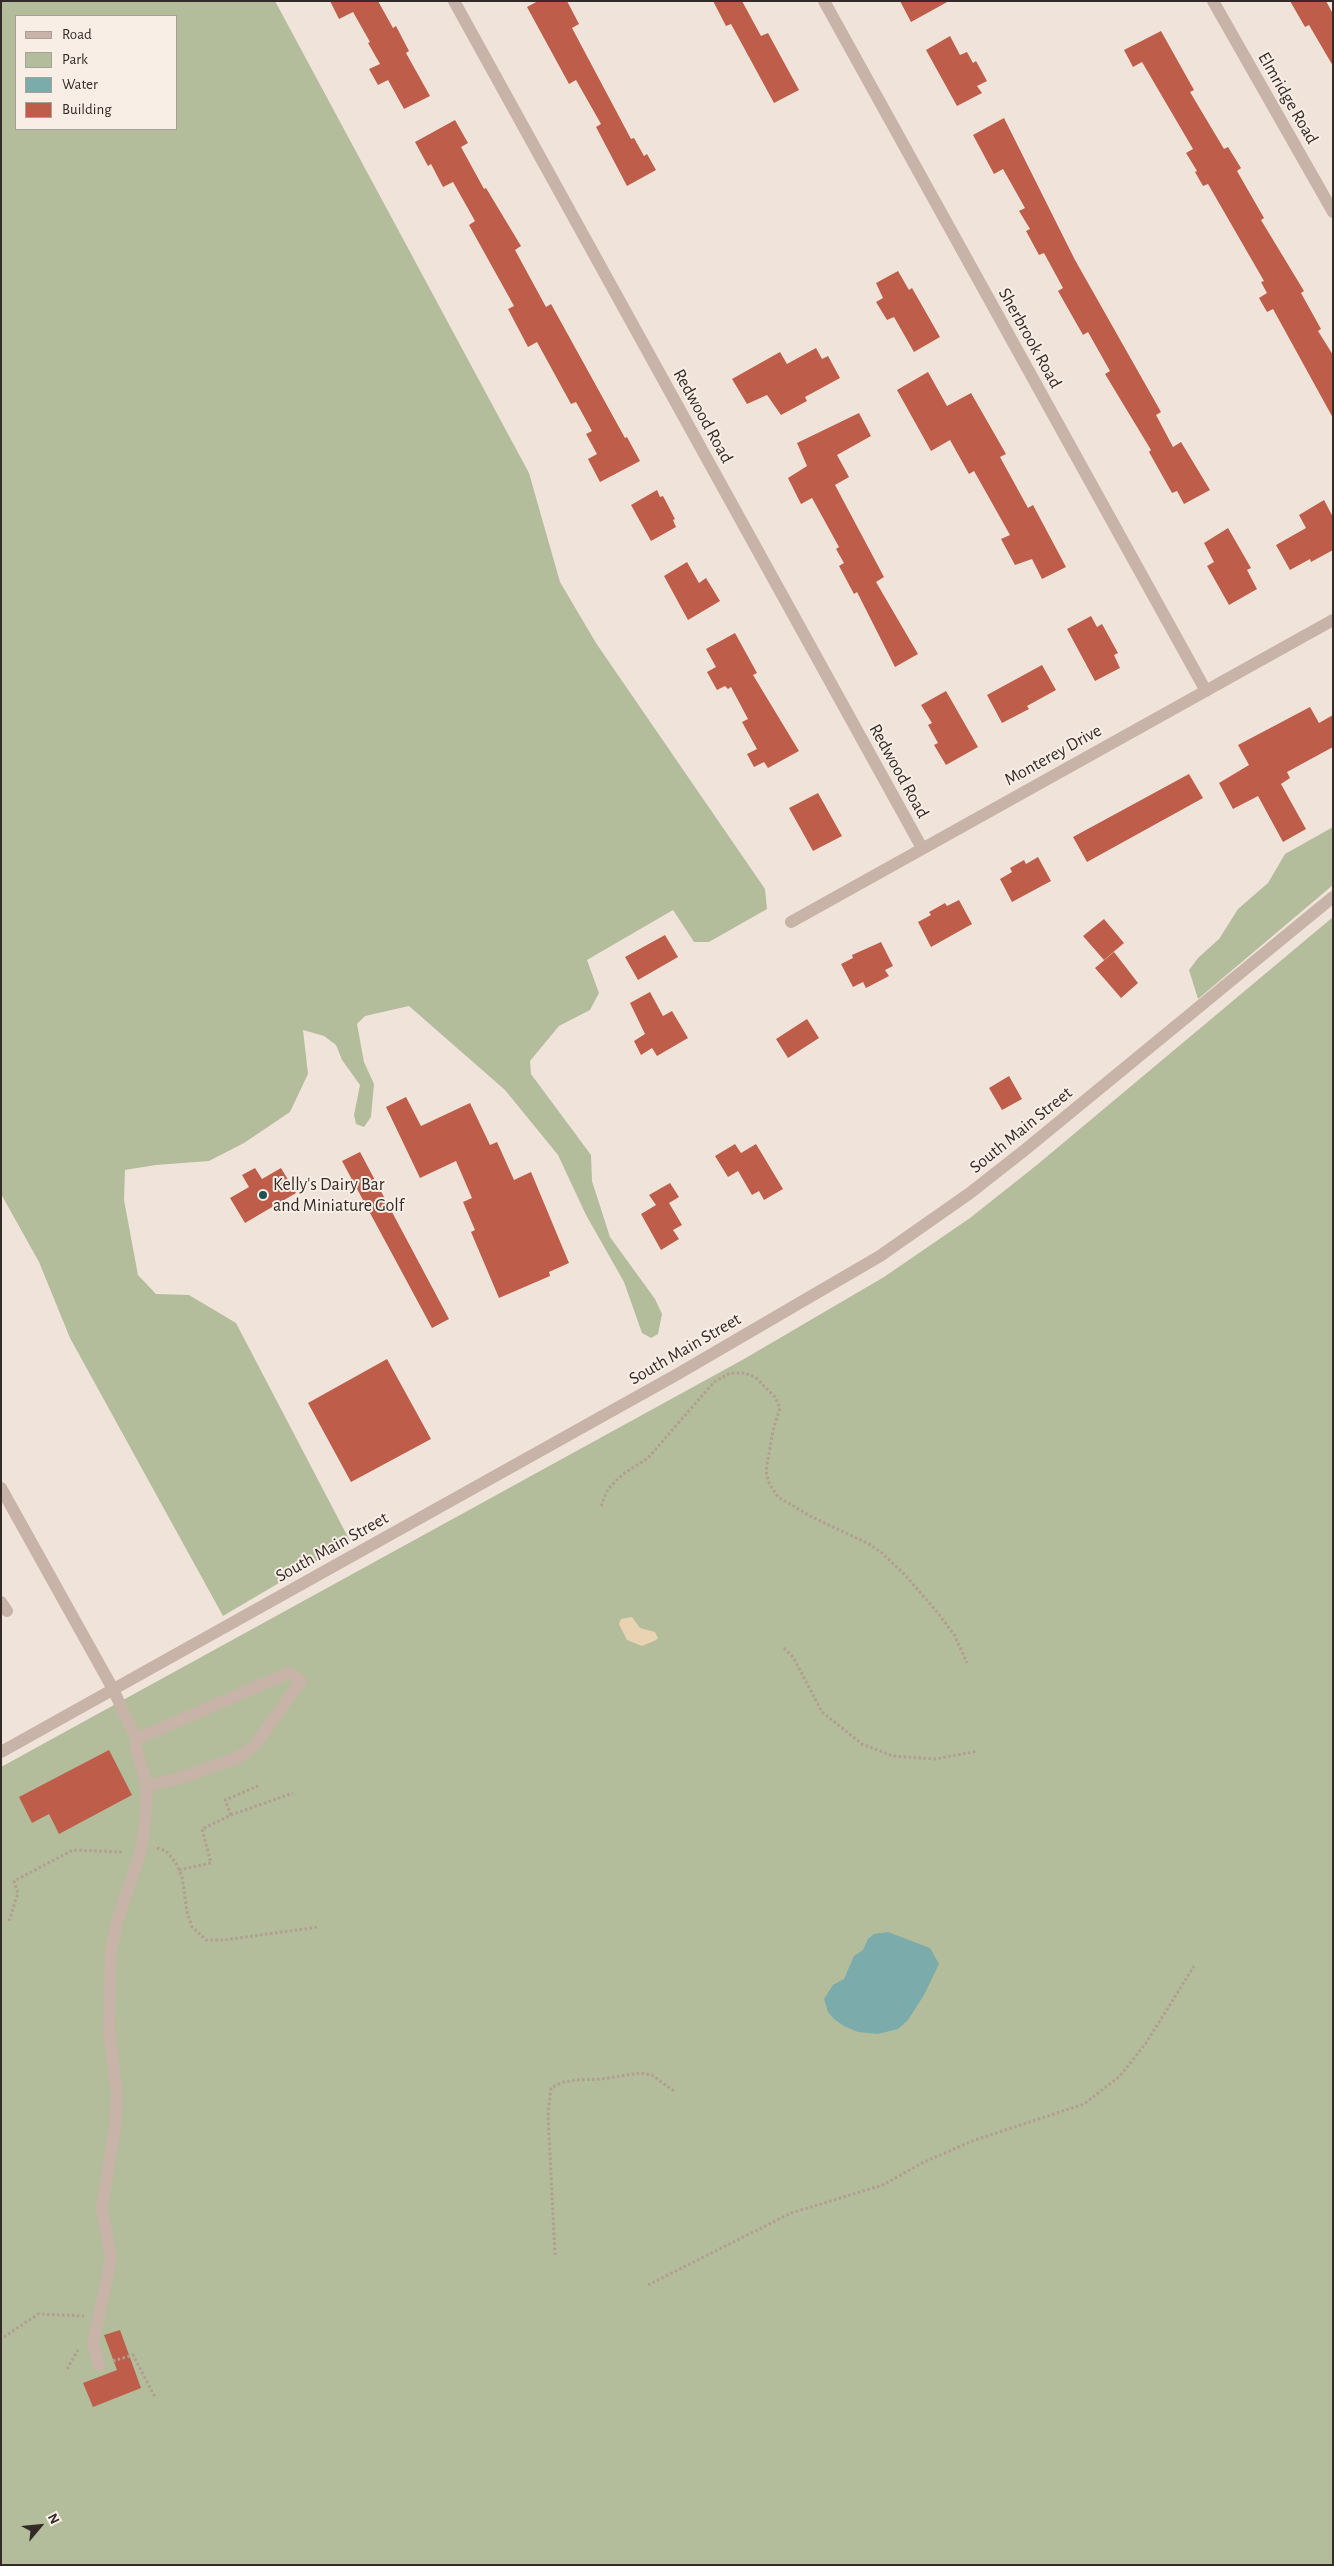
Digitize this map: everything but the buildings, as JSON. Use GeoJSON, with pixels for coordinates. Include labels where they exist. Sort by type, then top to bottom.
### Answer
{"type":"FeatureCollection","features":[{"type":"Feature","properties":{"kind":"street","name":"Redwood Road"},"geometry":{"type":"LineString","coordinates":[[454,1],[922,848]]}},
{"type":"Feature","properties":{"kind":"street","name":"Sherbrook Road"},"geometry":{"type":"LineString","coordinates":[[824,1],[1206,691]]}},
{"type":"Feature","properties":{"kind":"street","name":"Elmridge Road"},"geometry":{"type":"LineString","coordinates":[[1213,1],[1333,212]]}},
{"type":"Feature","properties":{"kind":"street","name":"Monterey Drive"},"geometry":{"type":"LineString","coordinates":[[791,922],[1333,620]]}},
{"type":"Feature","properties":{"kind":"street","name":"South Main Street"},"geometry":{"type":"LineString","coordinates":[[1,1752],[632,1400],[880,1256],[970,1193],[1026,1149],[1333,897]]}},
{"type":"Feature","properties":{"kind":"street"},"geometry":{"type":"LineString","coordinates":[[1,1488],[113,1689],[136,1738],[147,1786],[145,1822],[140,1850],[117,1922],[111,1951],[108,2029],[116,2095],[115,2127],[102,2208],[111,2259],[93,2344],[104,2363]]}},
{"type":"Feature","properties":{"kind":"street"},"geometry":{"type":"LineString","coordinates":[[136,1738],[289,1673],[301,1681],[254,1746],[237,1758],[180,1778],[147,1786]]}},
{"type":"Feature","properties":{"kind":"path"},"geometry":{"type":"LineString","coordinates":[[601,1506],[608,1489],[623,1474],[648,1458],[714,1382],[730,1373],[755,1377],[775,1397],[780,1408],[773,1430],[766,1471],[769,1483],[778,1497],[812,1517],[869,1544],[881,1552],[906,1576],[938,1613],[954,1636],[967,1662]]}},
{"type":"Feature","properties":{"kind":"path"},"geometry":{"type":"LineString","coordinates":[[784,1648],[793,1657],[822,1712],[862,1744],[893,1756],[935,1759],[978,1751]]}},
{"type":"Feature","properties":{"kind":"path"},"geometry":{"type":"LineString","coordinates":[[231,1815],[225,1800],[258,1786]]}},
{"type":"Feature","properties":{"kind":"path"},"geometry":{"type":"LineString","coordinates":[[179,1870],[211,1863],[202,1829],[231,1815],[293,1793]]}},
{"type":"Feature","properties":{"kind":"path"},"geometry":{"type":"LineString","coordinates":[[148,1844],[166,1851],[179,1870],[192,1928],[206,1940],[224,1940],[319,1927]]}},
{"type":"Feature","properties":{"kind":"path"},"geometry":{"type":"LineString","coordinates":[[9,1921],[18,1893],[14,1880],[73,1850],[127,1852]]}},
{"type":"Feature","properties":{"kind":"path"},"geometry":{"type":"LineString","coordinates":[[648,2285],[791,2213],[883,2185],[924,2162],[972,2141],[1084,2104],[1120,2076],[1146,2043],[1194,1966]]}},
{"type":"Feature","properties":{"kind":"path"},"geometry":{"type":"LineString","coordinates":[[555,2255],[548,2115],[551,2088],[563,2082],[602,2079],[640,2073],[652,2075],[674,2090]]}},
{"type":"Feature","properties":{"kind":"path"},"geometry":{"type":"LineString","coordinates":[[4,2337],[38,2314],[88,2316]]}},
{"type":"Feature","properties":{"kind":"path"},"geometry":{"type":"LineString","coordinates":[[104,2363],[133,2355],[155,2397]]}},
{"type":"Feature","properties":{"kind":"green space"},"geometry":{"type":"Polygon","coordinates":[[[1,1],[275,1],[529,473],[560,582],[596,643],[765,889],[767,909],[709,942],[694,942],[673,910],[587,960],[599,993],[590,1010],[559,1026],[530,1061],[531,1074],[591,1155],[592,1181],[610,1237],[655,1299],[662,1314],[658,1334],[651,1338],[642,1333],[624,1282],[586,1215],[558,1155],[505,1090],[409,1006],[365,1016],[357,1024],[364,1062],[374,1084],[371,1117],[364,1127],[356,1124],[354,1115],[360,1085],[342,1060],[336,1045],[324,1036],[303,1030],[308,1074],[290,1112],[244,1143],[209,1161],[156,1165],[125,1170],[124,1200],[138,1275],[156,1294],[189,1295],[236,1323],[350,1541],[223,1616],[70,1338],[39,1262],[1,1194],[1,1]]]}},
{"type":"Feature","properties":{"kind":"green space"},"geometry":{"type":"Polygon","coordinates":[[[1333,827],[1333,885],[1198,999],[1189,970],[1198,958],[1219,939],[1238,909],[1268,883],[1285,854],[1333,827]]]}},
{"type":"Feature","properties":{"kind":"green space"},"geometry":{"type":"Polygon","coordinates":[[[1333,917],[1333,2565],[1,2565],[1,1767],[744,1359],[884,1277],[970,1218],[1038,1164],[1333,917]]]}},
{"type":"Feature","properties":{"kind":"sand"},"geometry":{"type":"Polygon","coordinates":[[[632,1617],[640,1628],[655,1632],[658,1638],[642,1646],[627,1640],[619,1624],[621,1619],[632,1617]]]}},
{"type":"Feature","properties":{"kind":"water"},"geometry":{"type":"Polygon","coordinates":[[[888,1932],[930,1948],[939,1964],[924,1995],[908,2020],[898,2029],[878,2034],[858,2032],[834,2019],[828,2012],[824,1999],[833,1985],[844,1979],[854,1956],[863,1950],[868,1939],[874,1934],[888,1932]]]}},
{"type":"Feature","properties":{"kind":"place","name":"Kelly's Dairy Bar and Miniature Golf"},"geometry":{"type":"Point","coordinates":[263,1195]}}]}
